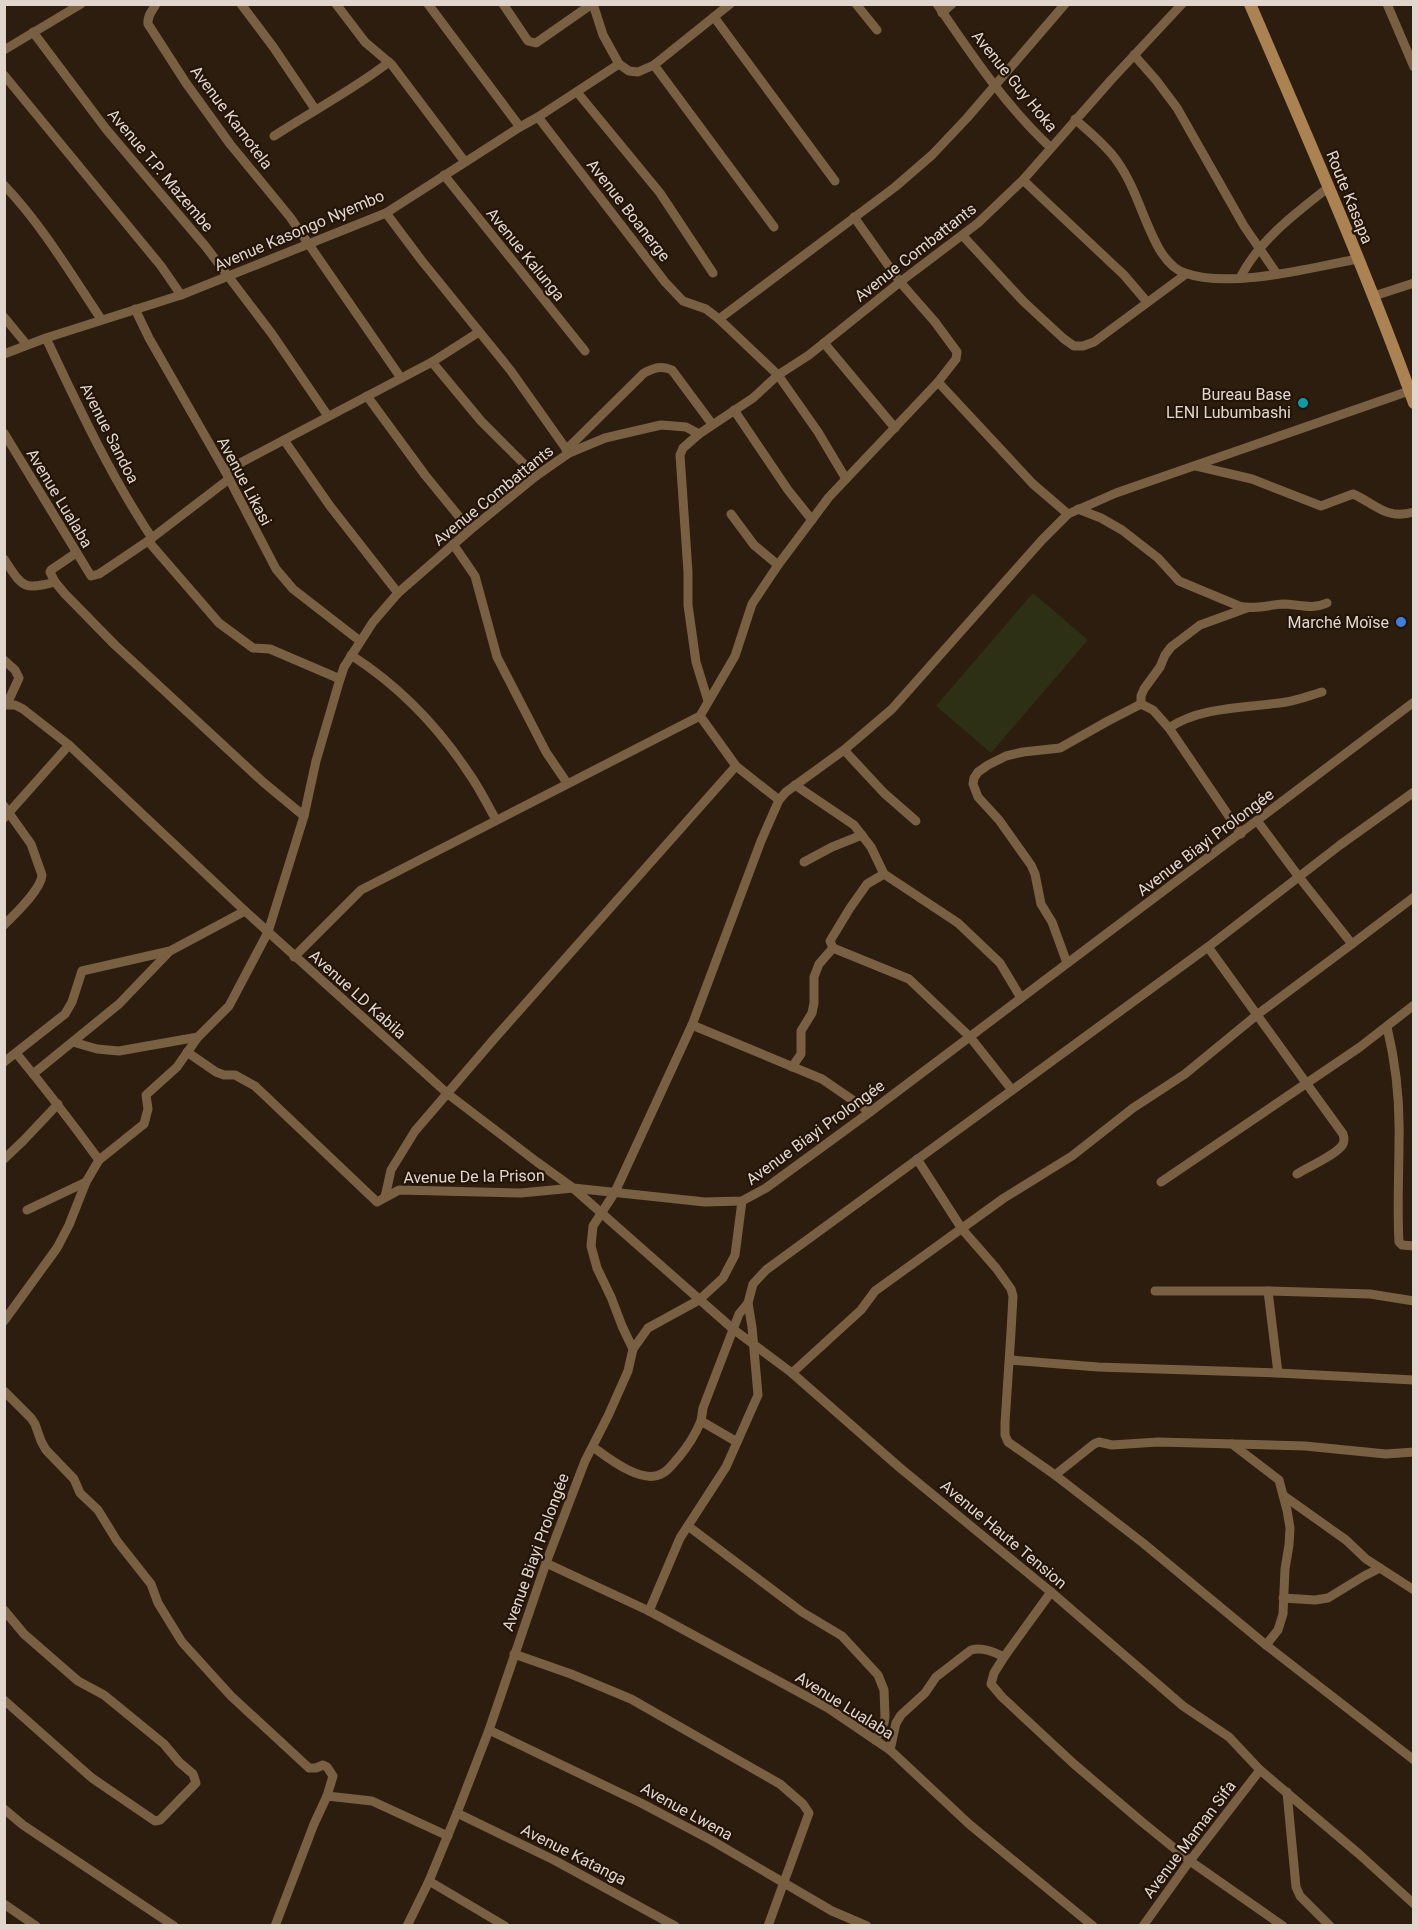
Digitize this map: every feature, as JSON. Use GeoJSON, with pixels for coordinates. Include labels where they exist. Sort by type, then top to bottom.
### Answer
{"type":"FeatureCollection","features":[{"type":"Feature","properties":{"kind":"main road","name":"Route Kasapa"},"geometry":{"type":"LineString","coordinates":[[1250,4],[1374,296],[1411,397]]}},
{"type":"Feature","properties":{"kind":"street","name":"Avenue Kamotela"},"geometry":{"type":"LineString","coordinates":[[156,4],[149,14],[148,24],[186,83],[308,243]]}},
{"type":"Feature","properties":{"kind":"street"},"geometry":{"type":"LineString","coordinates":[[241,4],[315,109]]}},
{"type":"Feature","properties":{"kind":"street"},"geometry":{"type":"LineString","coordinates":[[336,4],[365,42],[389,62],[465,162]]}},
{"type":"Feature","properties":{"kind":"street"},"geometry":{"type":"LineString","coordinates":[[428,4],[520,127]]}},
{"type":"Feature","properties":{"kind":"street"},"geometry":{"type":"LineString","coordinates":[[503,4],[528,41],[532,43],[536,43],[592,4],[603,34],[619,64],[629,71],[638,72],[654,64],[730,4]]}},
{"type":"Feature","properties":{"kind":"street"},"geometry":{"type":"LineString","coordinates":[[856,4],[877,30]]}},
{"type":"Feature","properties":{"kind":"street"},"geometry":{"type":"LineString","coordinates":[[939,8],[952,4]]}},
{"type":"Feature","properties":{"kind":"street"},"geometry":{"type":"LineString","coordinates":[[719,319],[895,187],[932,155],[1065,4]]}},
{"type":"Feature","properties":{"kind":"street","name":"Avenue Combattants"},"geometry":{"type":"LineString","coordinates":[[99,1160],[144,1124],[148,1109],[146,1095],[177,1067],[198,1037],[229,1005],[268,932],[304,816],[316,761],[340,679],[360,641],[398,593],[453,544],[568,452],[605,438],[661,425],[686,427],[699,434],[753,398],[778,375],[824,343],[900,282],[963,236],[1023,180],[1075,119],[1182,4]]}},
{"type":"Feature","properties":{"kind":"street"},"geometry":{"type":"LineString","coordinates":[[1387,4],[1413,67]]}},
{"type":"Feature","properties":{"kind":"street"},"geometry":{"type":"LineString","coordinates":[[4,50],[75,6]]}},
{"type":"Feature","properties":{"kind":"street","name":"Avenue Guy Hoka"},"geometry":{"type":"LineString","coordinates":[[939,8],[995,84],[1030,127],[1050,147]]}},
{"type":"Feature","properties":{"kind":"street"},"geometry":{"type":"LineString","coordinates":[[714,17],[836,181]]}},
{"type":"Feature","properties":{"kind":"street","name":"Avenue T.P. Mazembe"},"geometry":{"type":"LineString","coordinates":[[33,32],[106,129],[206,247],[272,334],[328,416]]}},
{"type":"Feature","properties":{"kind":"street"},"geometry":{"type":"LineString","coordinates":[[1134,55],[1176,108],[1196,139],[1221,188],[1277,274]]}},
{"type":"Feature","properties":{"kind":"street"},"geometry":{"type":"LineString","coordinates":[[274,135],[369,78],[389,62]]}},
{"type":"Feature","properties":{"kind":"street","name":"Avenue Kasongo Nyembo"},"geometry":{"type":"LineString","coordinates":[[4,354],[101,319],[181,295],[386,213],[619,64]]}},
{"type":"Feature","properties":{"kind":"street"},"geometry":{"type":"LineString","coordinates":[[654,64],[774,227]]}},
{"type":"Feature","properties":{"kind":"street"},"geometry":{"type":"LineString","coordinates":[[4,75],[161,266],[181,295]]}},
{"type":"Feature","properties":{"kind":"street"},"geometry":{"type":"LineString","coordinates":[[577,92],[660,193],[713,273]]}},
{"type":"Feature","properties":{"kind":"street","name":"Avenue Boanerge"},"geometry":{"type":"LineString","coordinates":[[538,117],[665,282],[683,301],[706,309],[719,319],[778,375],[818,432],[846,479]]}},
{"type":"Feature","properties":{"kind":"street"},"geometry":{"type":"LineString","coordinates":[[1075,119],[1108,149],[1118,162],[1161,252],[1175,268],[1186,274],[1218,279],[1240,278],[1277,274],[1357,259]]}},
{"type":"Feature","properties":{"kind":"street","name":"Avenue Kalunga"},"geometry":{"type":"LineString","coordinates":[[444,175],[585,351]]}},
{"type":"Feature","properties":{"kind":"street"},"geometry":{"type":"LineString","coordinates":[[1023,180],[1124,274],[1147,302]]}},
{"type":"Feature","properties":{"kind":"street"},"geometry":{"type":"LineString","coordinates":[[4,185],[38,226],[101,319]]}},
{"type":"Feature","properties":{"kind":"street"},"geometry":{"type":"LineString","coordinates":[[1240,278],[1246,266],[1260,249],[1296,212],[1329,187]]}},
{"type":"Feature","properties":{"kind":"street"},"geometry":{"type":"LineString","coordinates":[[386,213],[511,371],[568,452],[644,373],[657,367],[664,366],[672,369],[712,424]]}},
{"type":"Feature","properties":{"kind":"street"},"geometry":{"type":"LineString","coordinates":[[294,957],[361,890],[700,716],[735,656],[752,604],[778,565],[821,507],[938,382],[956,359],[957,352],[935,322],[900,282],[854,217]]}},
{"type":"Feature","properties":{"kind":"street"},"geometry":{"type":"LineString","coordinates":[[963,236],[1024,302],[1074,346],[1094,342],[1186,274]]}},
{"type":"Feature","properties":{"kind":"street"},"geometry":{"type":"LineString","coordinates":[[308,243],[401,378]]}},
{"type":"Feature","properties":{"kind":"street"},"geometry":{"type":"LineString","coordinates":[[1374,296],[1413,283]]}},
{"type":"Feature","properties":{"kind":"street","name":"Avenue Likasi"},"geometry":{"type":"LineString","coordinates":[[135,309],[149,338],[227,475],[268,556],[285,580],[303,597],[360,641]]}},
{"type":"Feature","properties":{"kind":"street"},"geometry":{"type":"LineString","coordinates":[[4,317],[27,345]]}},
{"type":"Feature","properties":{"kind":"street"},"geometry":{"type":"LineString","coordinates":[[150,540],[227,475],[253,458],[432,362],[478,332]]}},
{"type":"Feature","properties":{"kind":"street","name":"Avenue Sandoa"},"geometry":{"type":"LineString","coordinates":[[46,338],[76,403],[150,540],[213,617],[253,648],[268,648],[340,679]]}},
{"type":"Feature","properties":{"kind":"street"},"geometry":{"type":"LineString","coordinates":[[824,343],[895,428]]}},
{"type":"Feature","properties":{"kind":"street"},"geometry":{"type":"LineString","coordinates":[[432,362],[481,421],[536,477]]}},
{"type":"Feature","properties":{"kind":"street"},"geometry":{"type":"LineString","coordinates":[[938,382],[1033,484],[1068,514]]}},
{"type":"Feature","properties":{"kind":"street"},"geometry":{"type":"LineString","coordinates":[[367,396],[425,475],[470,530]]}},
{"type":"Feature","properties":{"kind":"street"},"geometry":{"type":"LineString","coordinates":[[633,1349],[597,1268],[591,1246],[593,1226],[615,1192],[692,1025],[761,841],[779,800],[795,785],[844,750],[892,709],[1042,540],[1068,514],[1195,466],[1411,397]]}},
{"type":"Feature","properties":{"kind":"street"},"geometry":{"type":"LineString","coordinates":[[734,410],[788,490],[812,520]]}},
{"type":"Feature","properties":{"kind":"street","name":"Avenue Lualaba"},"geometry":{"type":"LineString","coordinates":[[4,433],[89,574],[93,576],[150,540]]}},
{"type":"Feature","properties":{"kind":"street"},"geometry":{"type":"LineString","coordinates":[[699,434],[683,448],[680,455],[688,605],[696,662],[708,701]]}},
{"type":"Feature","properties":{"kind":"street"},"geometry":{"type":"LineString","coordinates":[[284,440],[330,506],[398,593]]}},
{"type":"Feature","properties":{"kind":"street"},"geometry":{"type":"LineString","coordinates":[[1195,466],[1252,479],[1321,506],[1353,494],[1384,512],[1413,512]]}},
{"type":"Feature","properties":{"kind":"street"},"geometry":{"type":"LineString","coordinates":[[1078,509],[1101,518],[1122,531],[1158,558],[1179,581],[1247,608]]}},
{"type":"Feature","properties":{"kind":"street"},"geometry":{"type":"LineString","coordinates":[[731,514],[754,545],[778,565]]}},
{"type":"Feature","properties":{"kind":"street"},"geometry":{"type":"LineString","coordinates":[[453,544],[475,576],[497,657],[546,752],[567,783]]}},
{"type":"Feature","properties":{"kind":"street"},"geometry":{"type":"LineString","coordinates":[[76,553],[51,570],[55,582],[115,645],[263,782],[304,816]]}},
{"type":"Feature","properties":{"kind":"street"},"geometry":{"type":"LineString","coordinates":[[4,559],[23,585],[29,587],[55,582]]}},
{"type":"Feature","properties":{"kind":"street"},"geometry":{"type":"LineString","coordinates":[[1142,704],[1141,696],[1144,689],[1160,667],[1165,655],[1171,647],[1200,625],[1247,608],[1284,604],[1320,606],[1327,603]]}},
{"type":"Feature","properties":{"kind":"street"},"geometry":{"type":"LineString","coordinates":[[351,655],[385,678],[438,731],[469,773],[496,820]]}},
{"type":"Feature","properties":{"kind":"street"},"geometry":{"type":"LineString","coordinates":[[4,660],[15,670],[18,678],[6,705]]}},
{"type":"Feature","properties":{"kind":"street"},"geometry":{"type":"LineString","coordinates":[[1169,728],[1180,720],[1196,715],[1289,702],[1323,692]]}},
{"type":"Feature","properties":{"kind":"street","name":"Avenue Biayi Prolongée"},"geometry":{"type":"LineString","coordinates":[[407,1926],[448,1836],[489,1730],[546,1563],[585,1461],[628,1371],[633,1349],[648,1328],[699,1300],[723,1278],[735,1255],[742,1201],[766,1188],[870,1112],[1258,822],[1413,702]]}},
{"type":"Feature","properties":{"kind":"street"},"geometry":{"type":"LineString","coordinates":[[1142,704],[1153,710],[1169,728],[1241,834]]}},
{"type":"Feature","properties":{"kind":"street"},"geometry":{"type":"LineString","coordinates":[[1067,963],[1052,922],[1041,904],[1031,865],[999,820],[978,797],[974,778],[988,765],[1006,756],[1060,748],[1142,704]]}},
{"type":"Feature","properties":{"kind":"street","name":"Avenue LD Kabila"},"geometry":{"type":"LineString","coordinates":[[6,705],[23,709],[69,745],[244,911],[448,1094],[573,1188]]}},
{"type":"Feature","properties":{"kind":"street"},"geometry":{"type":"LineString","coordinates":[[700,716],[736,766],[779,800]]}},
{"type":"Feature","properties":{"kind":"street"},"geometry":{"type":"LineString","coordinates":[[4,925],[42,881],[31,844],[6,812],[69,745]]}},
{"type":"Feature","properties":{"kind":"street"},"geometry":{"type":"LineString","coordinates":[[844,750],[884,793],[916,821]]}},
{"type":"Feature","properties":{"kind":"street"},"geometry":{"type":"LineString","coordinates":[[187,1052],[216,1072],[235,1075],[255,1086],[381,1200],[391,1170],[415,1131],[736,766]]}},
{"type":"Feature","properties":{"kind":"street"},"geometry":{"type":"LineString","coordinates":[[795,785],[854,825],[871,847],[884,874],[958,923],[999,963],[1021,998]]}},
{"type":"Feature","properties":{"kind":"street"},"geometry":{"type":"LineString","coordinates":[[649,1611],[680,1538],[726,1467],[758,1395],[748,1303],[753,1284],[765,1270],[1208,947],[1413,792]]}},
{"type":"Feature","properties":{"kind":"street"},"geometry":{"type":"LineString","coordinates":[[1258,822],[1352,944]]}},
{"type":"Feature","properties":{"kind":"street"},"geometry":{"type":"LineString","coordinates":[[804,862],[862,835]]}},
{"type":"Feature","properties":{"kind":"street"},"geometry":{"type":"LineString","coordinates":[[884,874],[867,884],[850,908],[830,941],[833,948],[909,980],[970,1037],[1012,1090]]}},
{"type":"Feature","properties":{"kind":"street"},"geometry":{"type":"LineString","coordinates":[[792,1372],[861,1311],[876,1291],[1004,1197],[1072,1156],[1133,1108],[1185,1074],[1258,1014],[1413,897]]}},
{"type":"Feature","properties":{"kind":"street"},"geometry":{"type":"LineString","coordinates":[[4,1062],[66,1014],[82,971],[170,951],[244,911]]}},
{"type":"Feature","properties":{"kind":"street"},"geometry":{"type":"LineString","coordinates":[[1208,947],[1338,1125],[1345,1140],[1336,1152],[1297,1174]]}},
{"type":"Feature","properties":{"kind":"street"},"geometry":{"type":"LineString","coordinates":[[792,1067],[801,1054],[801,1030],[812,1013],[814,977],[819,964],[833,948]]}},
{"type":"Feature","properties":{"kind":"street"},"geometry":{"type":"LineString","coordinates":[[33,1074],[119,1004],[170,951]]}},
{"type":"Feature","properties":{"kind":"street"},"geometry":{"type":"LineString","coordinates":[[1161,1182],[1353,1052],[1388,1027],[1413,1005]]}},
{"type":"Feature","properties":{"kind":"street"},"geometry":{"type":"LineString","coordinates":[[692,1025],[822,1079],[870,1112]]}},
{"type":"Feature","properties":{"kind":"street"},"geometry":{"type":"LineString","coordinates":[[1388,1027],[1393,1052],[1399,1115],[1397,1182],[1399,1242],[1402,1245],[1413,1246]]}},
{"type":"Feature","properties":{"kind":"street"},"geometry":{"type":"LineString","coordinates":[[73,1042],[97,1049],[119,1051],[198,1037]]}},
{"type":"Feature","properties":{"kind":"street"},"geometry":{"type":"LineString","coordinates":[[4,1321],[57,1248],[86,1182],[99,1160],[58,1104],[16,1053]]}},
{"type":"Feature","properties":{"kind":"street"},"geometry":{"type":"LineString","coordinates":[[4,1159],[58,1104]]}},
{"type":"Feature","properties":{"kind":"street"},"geometry":{"type":"LineString","coordinates":[[917,1159],[962,1229],[1011,1289],[1013,1296],[1005,1435],[1012,1446],[1055,1475],[1143,1543],[1266,1645],[1413,1760]]}},
{"type":"Feature","properties":{"kind":"street"},"geometry":{"type":"LineString","coordinates":[[27,1210],[86,1182]]}},
{"type":"Feature","properties":{"kind":"street"},"geometry":{"type":"LineString","coordinates":[[573,1188],[705,1202],[742,1201]]}},
{"type":"Feature","properties":{"kind":"street","name":"Avenue De la Prison"},"geometry":{"type":"LineString","coordinates":[[381,1200],[399,1190],[521,1192],[573,1188]]}},
{"type":"Feature","properties":{"kind":"street","name":"Avenue Haute Tension"},"geometry":{"type":"LineString","coordinates":[[573,1188],[733,1329],[792,1372],[899,1467],[1052,1592],[1183,1706],[1229,1737],[1260,1770],[1359,1854],[1413,1904]]}},
{"type":"Feature","properties":{"kind":"street"},"geometry":{"type":"LineString","coordinates":[[1155,1291],[1370,1294],[1413,1301]]}},
{"type":"Feature","properties":{"kind":"street"},"geometry":{"type":"LineString","coordinates":[[1268,1291],[1278,1373]]}},
{"type":"Feature","properties":{"kind":"street"},"geometry":{"type":"LineString","coordinates":[[592,1447],[635,1473],[654,1477],[662,1474],[693,1440],[739,1314],[748,1303]]}},
{"type":"Feature","properties":{"kind":"street"},"geometry":{"type":"LineString","coordinates":[[1010,1360],[1098,1367],[1413,1380]]}},
{"type":"Feature","properties":{"kind":"street"},"geometry":{"type":"LineString","coordinates":[[4,1391],[31,1418],[46,1450],[74,1479],[80,1493],[98,1510],[117,1541],[151,1584],[158,1603],[182,1642],[231,1696],[309,1768],[323,1765],[333,1776],[274,1926]]}},
{"type":"Feature","properties":{"kind":"street"},"geometry":{"type":"LineString","coordinates":[[701,1421],[737,1442]]}},
{"type":"Feature","properties":{"kind":"street"},"geometry":{"type":"LineString","coordinates":[[1055,1475],[1099,1442],[1112,1445],[1138,1442],[1305,1446],[1386,1454],[1413,1452]]}},
{"type":"Feature","properties":{"kind":"street"},"geometry":{"type":"LineString","coordinates":[[1232,1444],[1276,1476],[1282,1485],[1290,1528],[1283,1614],[1278,1630],[1266,1645]]}},
{"type":"Feature","properties":{"kind":"street"},"geometry":{"type":"LineString","coordinates":[[1284,1496],[1346,1540],[1366,1559],[1413,1590]]}},
{"type":"Feature","properties":{"kind":"street"},"geometry":{"type":"LineString","coordinates":[[688,1526],[802,1612],[842,1636],[878,1675],[884,1690],[885,1717],[875,1740]]}},
{"type":"Feature","properties":{"kind":"street","name":"Avenue Lualaba"},"geometry":{"type":"LineString","coordinates":[[546,1563],[649,1611],[828,1708],[890,1750],[969,1824],[1093,1926]]}},
{"type":"Feature","properties":{"kind":"street"},"geometry":{"type":"LineString","coordinates":[[1283,1598],[1315,1600],[1328,1598],[1380,1568]]}},
{"type":"Feature","properties":{"kind":"street"},"geometry":{"type":"LineString","coordinates":[[1052,1592],[1004,1657],[992,1678],[991,1684],[994,1689],[1074,1764],[1190,1861],[1283,1926]]}},
{"type":"Feature","properties":{"kind":"street"},"geometry":{"type":"LineString","coordinates":[[4,1610],[24,1634],[78,1681],[104,1695],[164,1744],[178,1762],[193,1774],[196,1783],[160,1820],[155,1821],[92,1778],[4,1700]]}},
{"type":"Feature","properties":{"kind":"street"},"geometry":{"type":"LineString","coordinates":[[890,1750],[896,1723],[901,1715],[925,1693],[936,1677],[971,1650],[977,1648],[1004,1657]]}},
{"type":"Feature","properties":{"kind":"street"},"geometry":{"type":"LineString","coordinates":[[514,1654],[631,1699],[780,1784],[803,1804],[809,1813],[768,1926]]}},
{"type":"Feature","properties":{"kind":"street","name":"Avenue Lwena"},"geometry":{"type":"LineString","coordinates":[[489,1730],[651,1808],[711,1840],[782,1884],[832,1911],[867,1926]]}},
{"type":"Feature","properties":{"kind":"street","name":"Avenue Maman Sifa"},"geometry":{"type":"LineString","coordinates":[[1143,1926],[1260,1770]]}},
{"type":"Feature","properties":{"kind":"street"},"geometry":{"type":"LineString","coordinates":[[1287,1792],[1296,1887],[1300,1896],[1330,1926]]}},
{"type":"Feature","properties":{"kind":"street"},"geometry":{"type":"LineString","coordinates":[[327,1796],[372,1801],[448,1836]]}},
{"type":"Feature","properties":{"kind":"street"},"geometry":{"type":"LineString","coordinates":[[4,1809],[23,1825],[174,1926]]}},
{"type":"Feature","properties":{"kind":"street","name":"Avenue Katanga"},"geometry":{"type":"LineString","coordinates":[[457,1813],[554,1860],[675,1926]]}},
{"type":"Feature","properties":{"kind":"street"},"geometry":{"type":"LineString","coordinates":[[429,1881],[505,1926]]}},
{"type":"Feature","properties":{"kind":"street"},"geometry":{"type":"LineString","coordinates":[[4,1904],[36,1926]]}},
{"type":"Feature","properties":{"kind":"green space"},"geometry":{"type":"Polygon","coordinates":[[[1033,593],[1088,640],[991,753],[936,706],[1033,593]]]}},
{"type":"Feature","properties":{"kind":"place","name":"Bureau Base LENI Lubumbashi"},"geometry":{"type":"Point","coordinates":[1303,403]}},
{"type":"Feature","properties":{"kind":"place","name":"Marché Moïse"},"geometry":{"type":"Point","coordinates":[1401,622]}}]}
